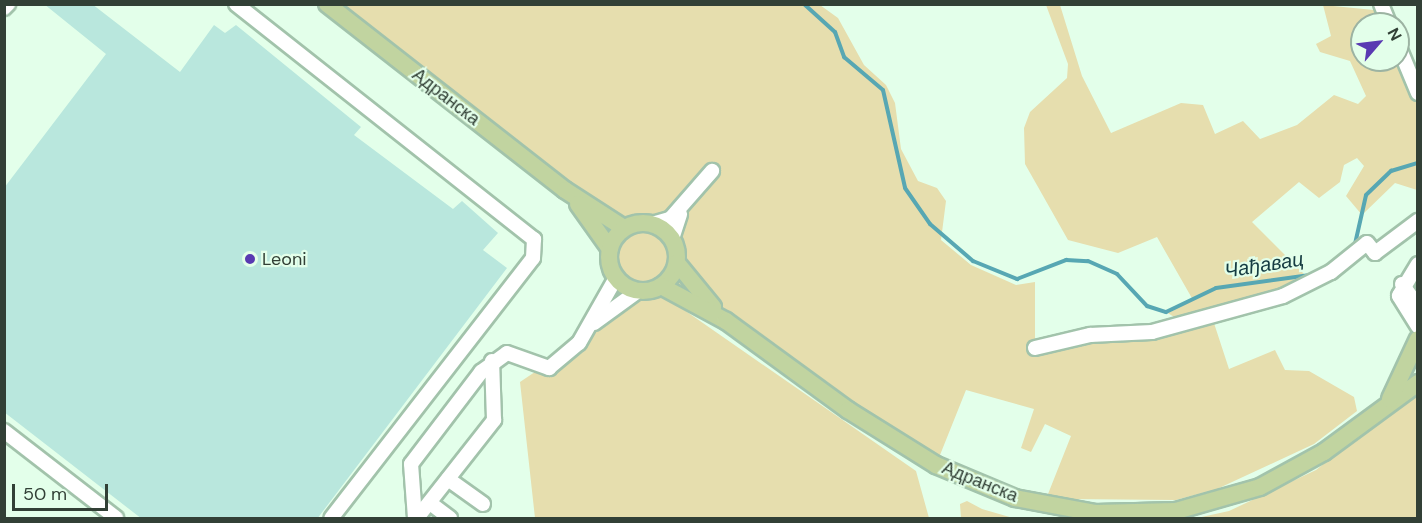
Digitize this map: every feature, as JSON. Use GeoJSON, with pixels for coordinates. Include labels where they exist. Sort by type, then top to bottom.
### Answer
{"type":"FeatureCollection","features":[{"type":"Feature","properties":{"kind":"main road","name":"Адранска"},"geometry":{"type":"LineString","coordinates":[[327,4],[565,190],[624,228]]}},
{"type":"Feature","properties":{"kind":"main road","name":"Адранска"},"geometry":{"type":"LineString","coordinates":[[565,190],[610,249]]}},
{"type":"Feature","properties":{"kind":"main road"},"geometry":{"type":"LineString","coordinates":[[652,224],[672,239],[677,263],[662,286],[638,291],[616,278],[610,249],[624,228],[652,224]]}},
{"type":"Feature","properties":{"kind":"main road","name":"Адранска"},"geometry":{"type":"LineString","coordinates":[[677,263],[726,321]]}},
{"type":"Feature","properties":{"kind":"main road","name":"Адранска"},"geometry":{"type":"LineString","coordinates":[[662,286],[726,321],[848,410],[936,465],[1008,496],[1095,513],[1176,511],[1243,494],[1324,452],[1389,399],[1418,383]]}},
{"type":"Feature","properties":{"kind":"main road","name":"Адранска"},"geometry":{"type":"LineString","coordinates":[[1389,399],[1418,339]]}},
{"type":"Feature","properties":{"kind":"street"},"geometry":{"type":"LineString","coordinates":[[4,9],[8,4]]}},
{"type":"Feature","properties":{"kind":"street"},"geometry":{"type":"LineString","coordinates":[[236,4],[534,239],[533,258],[331,519]]}},
{"type":"Feature","properties":{"kind":"street"},"geometry":{"type":"LineString","coordinates":[[1409,72],[1418,93]]}},
{"type":"Feature","properties":{"kind":"street"},"geometry":{"type":"LineString","coordinates":[[672,239],[674,222],[712,171]]}},
{"type":"Feature","properties":{"kind":"street"},"geometry":{"type":"LineString","coordinates":[[652,224],[670,219],[697,190]]}},
{"type":"Feature","properties":{"kind":"street"},"geometry":{"type":"LineString","coordinates":[[1035,348],[1090,335],[1152,332],[1220,314],[1308,286],[1367,243],[1375,253],[1418,221]]}},
{"type":"Feature","properties":{"kind":"street"},"geometry":{"type":"LineString","coordinates":[[1418,264],[1402,284],[1400,303],[1418,327]]}},
{"type":"Feature","properties":{"kind":"street"},"geometry":{"type":"LineString","coordinates":[[588,328],[616,278]]}},
{"type":"Feature","properties":{"kind":"street"},"geometry":{"type":"LineString","coordinates":[[1402,284],[1418,306]]}},
{"type":"Feature","properties":{"kind":"street"},"geometry":{"type":"LineString","coordinates":[[416,519],[411,464],[492,361],[507,353],[549,368],[588,328],[638,291]]}},
{"type":"Feature","properties":{"kind":"street"},"geometry":{"type":"LineString","coordinates":[[416,519],[496,414],[492,361]]}},
{"type":"Feature","properties":{"kind":"street"},"geometry":{"type":"LineString","coordinates":[[4,431],[116,519]]}},
{"type":"Feature","properties":{"kind":"street"},"geometry":{"type":"LineString","coordinates":[[448,478],[483,504]]}},
{"type":"Feature","properties":{"kind":"street"},"geometry":{"type":"LineString","coordinates":[[430,503],[450,519]]}},
{"type":"Feature","properties":{"kind":"shaded area"},"geometry":{"type":"Polygon","coordinates":[[[328,5],[820,5],[838,18],[864,65],[886,85],[895,103],[901,149],[918,181],[937,188],[946,201],[941,240],[971,265],[1016,285],[1035,282],[1035,347],[1184,323],[1166,312],[1193,300],[1157,237],[1118,253],[1068,240],[1025,164],[1024,128],[1030,112],[1067,78],[1068,64],[1046,5],[1060,5],[1082,76],[1111,133],[1181,103],[1203,105],[1215,134],[1243,121],[1260,139],[1297,125],[1334,95],[1358,104],[1366,96],[1355,72],[1405,72],[1417,93],[1417,190],[1395,183],[1362,215],[1346,196],[1364,166],[1357,158],[1344,165],[1340,182],[1319,198],[1299,182],[1252,222],[1307,277],[1308,286],[1212,317],[1229,369],[1275,350],[1285,370],[1309,371],[1354,397],[1357,411],[1314,444],[1217,489],[1176,500],[1066,499],[1048,494],[1071,436],[1045,424],[1031,452],[1021,448],[1034,409],[966,390],[936,465],[825,394],[693,287],[686,297],[666,282],[677,255],[666,232],[652,224],[633,224],[611,246],[582,209],[328,5]]]}},
{"type":"Feature","properties":{"kind":"shaded area"},"geometry":{"type":"Polygon","coordinates":[[[1323,5],[1384,11],[1350,12],[1350,61],[1320,52],[1316,44],[1331,36],[1323,5]]]}},
{"type":"Feature","properties":{"kind":"shaded area"},"geometry":{"type":"Polygon","coordinates":[[[643,229],[654,231],[663,237],[669,246],[671,257],[669,268],[663,277],[654,283],[643,285],[632,283],[623,277],[617,268],[615,257],[617,246],[623,237],[632,231],[643,229]]]}},
{"type":"Feature","properties":{"kind":"shaded area"},"geometry":{"type":"Polygon","coordinates":[[[616,278],[634,290],[654,289],[916,471],[929,518],[535,518],[520,382],[581,341],[615,305],[610,302],[616,278]]]}},
{"type":"Feature","properties":{"kind":"shaded area"},"geometry":{"type":"Polygon","coordinates":[[[1417,388],[1417,518],[1197,518],[1229,511],[1316,470],[1417,388]]]}},
{"type":"Feature","properties":{"kind":"shaded area"},"geometry":{"type":"Polygon","coordinates":[[[967,501],[982,509],[1013,518],[961,518],[960,504],[967,501]]]}},
{"type":"Feature","properties":{"kind":"building","name":"Leoni"},"geometry":{"type":"Polygon","coordinates":[[[44,4],[92,4],[180,72],[214,25],[225,33],[236,25],[361,127],[354,135],[453,209],[462,201],[498,233],[483,250],[507,268],[317,519],[142,519],[4,412],[4,188],[106,54],[44,4]]]}},
{"type":"Feature","properties":{"kind":"waterway","name":"Чађавац"},"geometry":{"type":"LineString","coordinates":[[804,4],[835,32],[844,57],[883,90],[905,188],[930,224],[973,261],[1017,279],[1066,260],[1088,261],[1117,274],[1147,306],[1166,312],[1216,288],[1310,275]]}},
{"type":"Feature","properties":{"kind":"waterway","name":"Чађавац"},"geometry":{"type":"LineString","coordinates":[[1355,244],[1366,195],[1391,171],[1418,163]]}},
{"type":"Feature","properties":{"kind":"place","name":"Leoni"},"geometry":{"type":"Point","coordinates":[250,259]}}]}
